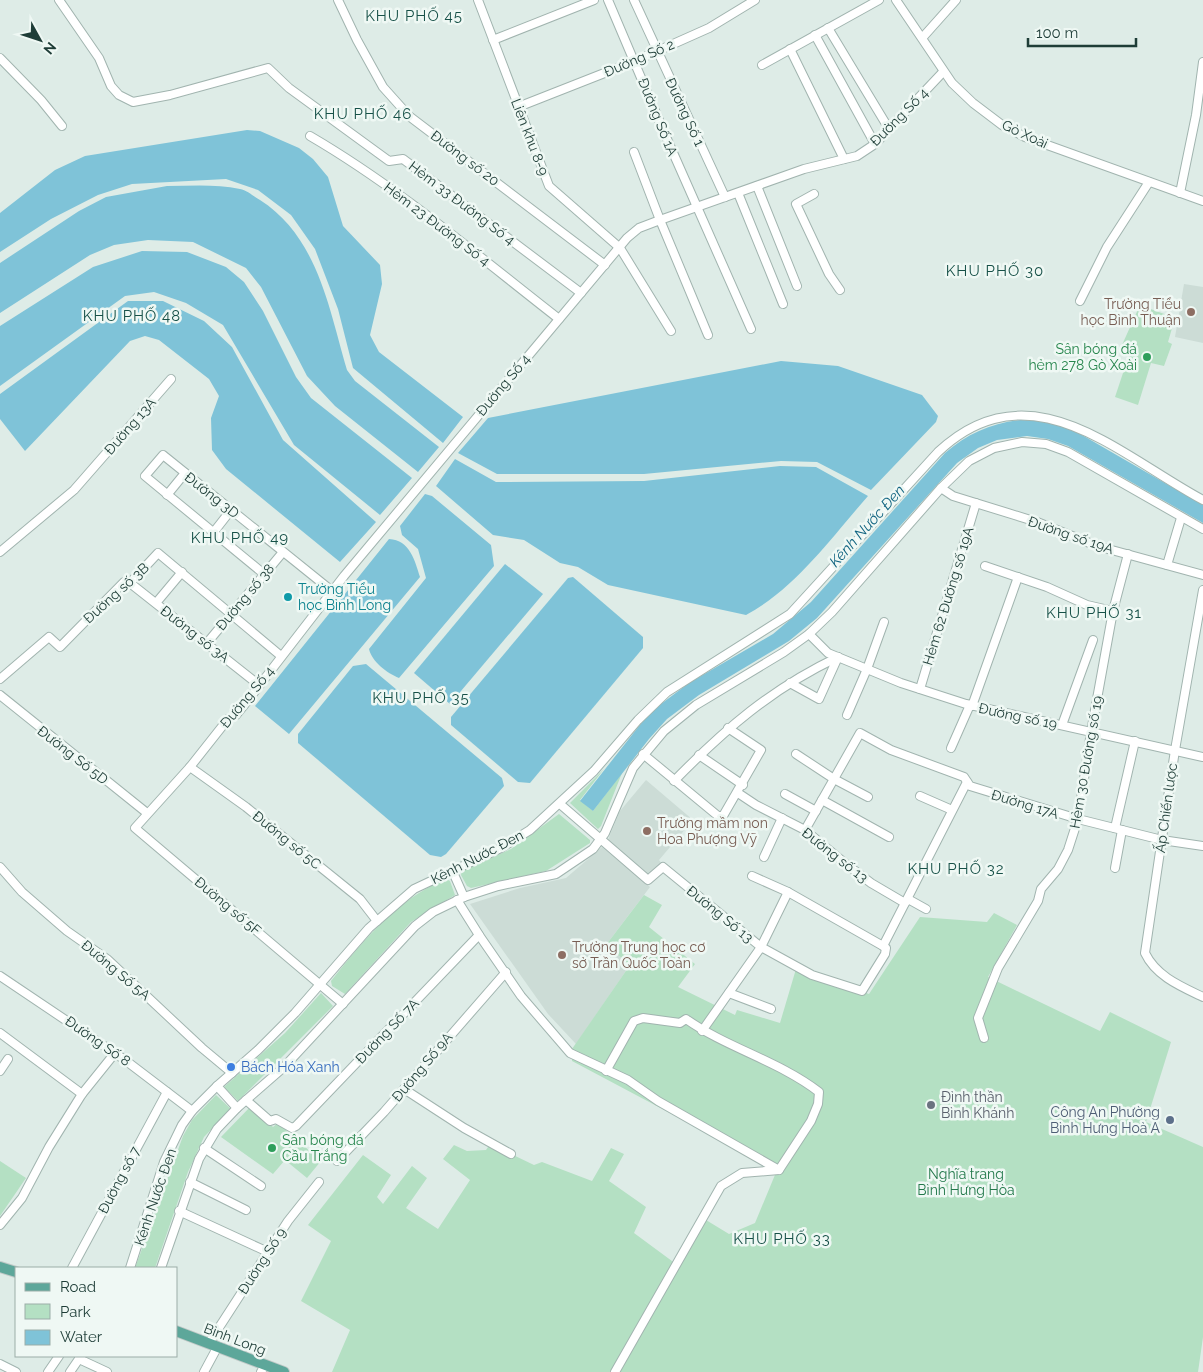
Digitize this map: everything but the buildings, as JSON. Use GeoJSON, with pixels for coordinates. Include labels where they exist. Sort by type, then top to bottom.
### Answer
{"type":"FeatureCollection","features":[{"type":"Feature","properties":{"kind":"main road"},"geometry":{"type":"LineString","coordinates":[[0,1267],[15,1272]]}},
{"type":"Feature","properties":{"kind":"main road","name":"Bình Long"},"geometry":{"type":"LineString","coordinates":[[178,1332],[213,1344],[263,1368],[284,1372]]}},
{"type":"Feature","properties":{"kind":"street","name":"Hẻm 33 Đường Số 4"},"geometry":{"type":"LineString","coordinates":[[59,0],[100,58],[110,86],[119,96],[133,102],[170,95],[268,68],[289,88],[390,161],[403,159],[581,293]]}},
{"type":"Feature","properties":{"kind":"street","name":"Đường số 20"},"geometry":{"type":"LineString","coordinates":[[338,0],[357,40],[383,87],[409,116],[605,265]]}},
{"type":"Feature","properties":{"kind":"street","name":"Liên khu 8-9"},"geometry":{"type":"LineString","coordinates":[[478,0],[549,186],[620,248],[671,331]]}},
{"type":"Feature","properties":{"kind":"street"},"geometry":{"type":"LineString","coordinates":[[493,40],[594,0]]}},
{"type":"Feature","properties":{"kind":"street","name":"Đường Số 1A"},"geometry":{"type":"LineString","coordinates":[[608,0],[751,329]]}},
{"type":"Feature","properties":{"kind":"street","name":"Đường Số 1"},"geometry":{"type":"LineString","coordinates":[[634,0],[725,197]]}},
{"type":"Feature","properties":{"kind":"street","name":"Đường Số 2"},"geometry":{"type":"LineString","coordinates":[[518,107],[657,52],[709,28],[755,0]]}},
{"type":"Feature","properties":{"kind":"street"},"geometry":{"type":"LineString","coordinates":[[762,65],[879,0]]}},
{"type":"Feature","properties":{"kind":"street","name":"Gò Xoài"},"geometry":{"type":"LineString","coordinates":[[896,0],[923,37],[943,72],[973,104],[1002,125],[1026,137],[1203,201]]}},
{"type":"Feature","properties":{"kind":"street"},"geometry":{"type":"LineString","coordinates":[[923,37],[956,0]]}},
{"type":"Feature","properties":{"kind":"street"},"geometry":{"type":"LineString","coordinates":[[828,28],[889,129]]}},
{"type":"Feature","properties":{"kind":"street"},"geometry":{"type":"LineString","coordinates":[[815,35],[875,144]]}},
{"type":"Feature","properties":{"kind":"street"},"geometry":{"type":"LineString","coordinates":[[790,49],[844,159]]}},
{"type":"Feature","properties":{"kind":"street"},"geometry":{"type":"LineString","coordinates":[[0,58],[41,100],[62,126]]}},
{"type":"Feature","properties":{"kind":"street"},"geometry":{"type":"LineString","coordinates":[[1180,193],[1201,102],[1203,62]]}},
{"type":"Feature","properties":{"kind":"street","name":"Đường Số 4"},"geometry":{"type":"LineString","coordinates":[[147,813],[190,767],[228,719],[236,715],[332,591],[559,319],[639,228],[804,169],[857,156],[875,144],[943,72]]}},
{"type":"Feature","properties":{"kind":"street","name":"Hẻm 23 Đường Số 4"},"geometry":{"type":"LineString","coordinates":[[310,136],[354,162],[404,198],[559,319]]}},
{"type":"Feature","properties":{"kind":"street"},"geometry":{"type":"LineString","coordinates":[[634,152],[708,335]]}},
{"type":"Feature","properties":{"kind":"street"},"geometry":{"type":"LineString","coordinates":[[1080,301],[1107,247],[1149,182]]}},
{"type":"Feature","properties":{"kind":"street"},"geometry":{"type":"LineString","coordinates":[[757,186],[798,286]]}},
{"type":"Feature","properties":{"kind":"street"},"geometry":{"type":"LineString","coordinates":[[738,193],[783,304]]}},
{"type":"Feature","properties":{"kind":"street"},"geometry":{"type":"LineString","coordinates":[[814,194],[796,204],[829,274],[840,290]]}},
{"type":"Feature","properties":{"kind":"street","name":"Đường 13A"},"geometry":{"type":"LineString","coordinates":[[0,552],[74,490],[170,380]]}},
{"type":"Feature","properties":{"kind":"street","name":"Kênh Nước Đen"},"geometry":{"type":"LineString","coordinates":[[130,1267],[164,1162],[182,1125],[192,1111],[258,1050],[322,984],[377,921],[414,889],[510,843],[530,830],[599,766],[645,712],[667,692],[772,627],[797,608],[938,452],[953,439],[975,426],[997,418],[1019,415],[1043,416],[1064,421],[1134,458],[1203,500]]}},
{"type":"Feature","properties":{"kind":"street","name":"Kênh Nước Đen"},"geometry":{"type":"LineString","coordinates":[[161,1267],[190,1182],[204,1148],[217,1129],[237,1108],[284,1067],[414,926],[433,912],[461,898],[498,886],[556,874],[588,853],[601,840],[625,784],[644,754],[664,731],[689,710],[784,652],[808,634],[832,612],[964,465],[988,450],[1014,443],[1037,443],[1068,452],[1203,529]]}},
{"type":"Feature","properties":{"kind":"street","name":"Đường 3D"},"geometry":{"type":"LineString","coordinates":[[167,495],[145,476],[162,455],[332,591]]}},
{"type":"Feature","properties":{"kind":"street"},"geometry":{"type":"LineString","coordinates":[[184,473],[167,495],[264,574]]}},
{"type":"Feature","properties":{"kind":"street","name":"Đường số 19A"},"geometry":{"type":"LineString","coordinates":[[942,488],[953,496],[1037,522],[1097,546],[1203,575]]}},
{"type":"Feature","properties":{"kind":"street","name":"Hẻm 62 Đường số 19A"},"geometry":{"type":"LineString","coordinates":[[920,689],[976,503]]}},
{"type":"Feature","properties":{"kind":"street"},"geometry":{"type":"LineString","coordinates":[[213,533],[231,510]]}},
{"type":"Feature","properties":{"kind":"street"},"geometry":{"type":"LineString","coordinates":[[1167,565],[1181,518]]}},
{"type":"Feature","properties":{"kind":"street","name":"Đường số 38"},"geometry":{"type":"LineString","coordinates":[[207,644],[283,552]]}},
{"type":"Feature","properties":{"kind":"street","name":"Đường số 3B"},"geometry":{"type":"LineString","coordinates":[[0,679],[49,637],[60,648],[109,594],[124,582],[130,583],[158,553],[281,656]]}},
{"type":"Feature","properties":{"kind":"street","name":"Hẻm 30 Đường số 19"},"geometry":{"type":"LineString","coordinates":[[984,1038],[978,1018],[998,968],[1038,901],[1041,889],[1058,869],[1068,850],[1078,819],[1091,732],[1113,611],[1128,554]]}},
{"type":"Feature","properties":{"kind":"street"},"geometry":{"type":"LineString","coordinates":[[985,566],[1087,605],[1113,611]]}},
{"type":"Feature","properties":{"kind":"street"},"geometry":{"type":"LineString","coordinates":[[156,603],[182,572]]}},
{"type":"Feature","properties":{"kind":"street"},"geometry":{"type":"LineString","coordinates":[[951,748],[971,705],[1018,578]]}},
{"type":"Feature","properties":{"kind":"street","name":"Đường số 3A"},"geometry":{"type":"LineString","coordinates":[[130,583],[259,685]]}},
{"type":"Feature","properties":{"kind":"street","name":"Ấp Chiến lược"},"geometry":{"type":"LineString","coordinates":[[1203,590],[1175,750],[1145,953],[1150,965],[1167,979],[1203,997]]}},
{"type":"Feature","properties":{"kind":"street"},"geometry":{"type":"LineString","coordinates":[[847,715],[867,669],[884,622]]}},
{"type":"Feature","properties":{"kind":"street","name":"Đường số 19"},"geometry":{"type":"LineString","coordinates":[[808,634],[828,653],[920,689],[971,705],[1203,757]]}},
{"type":"Feature","properties":{"kind":"street"},"geometry":{"type":"LineString","coordinates":[[1062,725],[1092,640]]}},
{"type":"Feature","properties":{"kind":"street"},"geometry":{"type":"LineString","coordinates":[[674,781],[744,714],[790,683],[838,657]]}},
{"type":"Feature","properties":{"kind":"street"},"geometry":{"type":"LineString","coordinates":[[790,683],[819,699],[838,657]]}},
{"type":"Feature","properties":{"kind":"street","name":"Đường Số 5D"},"geometry":{"type":"LineString","coordinates":[[0,695],[147,813]]}},
{"type":"Feature","properties":{"kind":"street"},"geometry":{"type":"LineString","coordinates":[[644,754],[718,816],[723,816],[738,793],[760,750],[728,728]]}},
{"type":"Feature","properties":{"kind":"street","name":"Đường 17A"},"geometry":{"type":"LineString","coordinates":[[834,778],[860,733],[891,750],[964,777],[970,786],[990,793],[1078,819],[1162,840],[1203,846]]}},
{"type":"Feature","properties":{"kind":"street"},"geometry":{"type":"LineString","coordinates":[[1115,868],[1119,829],[1135,741]]}},
{"type":"Feature","properties":{"kind":"street"},"geometry":{"type":"LineString","coordinates":[[796,754],[868,797]]}},
{"type":"Feature","properties":{"kind":"street"},"geometry":{"type":"LineString","coordinates":[[699,755],[742,785]]}},
{"type":"Feature","properties":{"kind":"street","name":"Đường số 5C"},"geometry":{"type":"LineString","coordinates":[[190,767],[246,807],[353,893],[377,921]]}},
{"type":"Feature","properties":{"kind":"street"},"geometry":{"type":"LineString","coordinates":[[805,830],[834,778]]}},
{"type":"Feature","properties":{"kind":"street"},"geometry":{"type":"LineString","coordinates":[[883,946],[967,782]]}},
{"type":"Feature","properties":{"kind":"street","name":"Đường số 13"},"geometry":{"type":"LineString","coordinates":[[738,793],[756,805],[805,830],[871,883],[926,909]]}},
{"type":"Feature","properties":{"kind":"street"},"geometry":{"type":"LineString","coordinates":[[785,794],[816,811]]}},
{"type":"Feature","properties":{"kind":"street"},"geometry":{"type":"LineString","coordinates":[[920,796],[952,810]]}},
{"type":"Feature","properties":{"kind":"street"},"geometry":{"type":"LineString","coordinates":[[822,800],[889,837]]}},
{"type":"Feature","properties":{"kind":"street"},"geometry":{"type":"LineString","coordinates":[[560,804],[601,840]]}},
{"type":"Feature","properties":{"kind":"street","name":"Đường số 5F"},"geometry":{"type":"LineString","coordinates":[[147,813],[135,828],[322,984],[343,1004]]}},
{"type":"Feature","properties":{"kind":"street"},"geometry":{"type":"LineString","coordinates":[[764,857],[782,818]]}},
{"type":"Feature","properties":{"kind":"street","name":"Đường Số 13"},"geometry":{"type":"LineString","coordinates":[[601,840],[648,880],[663,867],[762,947],[702,1030]]}},
{"type":"Feature","properties":{"kind":"street","name":"Đường Số 5A"},"geometry":{"type":"LineString","coordinates":[[0,867],[29,898],[67,931],[107,960],[202,1048],[232,1073]]}},
{"type":"Feature","properties":{"kind":"street"},"geometry":{"type":"LineString","coordinates":[[452,870],[461,898],[479,935],[521,996],[570,1053],[628,1080],[658,1101],[779,1170]]}},
{"type":"Feature","properties":{"kind":"street"},"geometry":{"type":"LineString","coordinates":[[752,876],[788,892],[886,948],[885,954],[862,991],[812,975],[762,947],[788,892]]}},
{"type":"Feature","properties":{"kind":"street","name":"Đường Số 7A"},"geometry":{"type":"LineString","coordinates":[[246,1100],[270,1122],[276,1119],[292,1128],[296,1126],[479,935]]}},
{"type":"Feature","properties":{"kind":"street","name":"Đường Số 9A"},"geometry":{"type":"LineString","coordinates":[[337,1161],[404,1089],[506,972]]}},
{"type":"Feature","properties":{"kind":"street","name":"Đường Số 8"},"geometry":{"type":"LineString","coordinates":[[0,976],[115,1053],[192,1111]]}},
{"type":"Feature","properties":{"kind":"street"},"geometry":{"type":"LineString","coordinates":[[729,993],[771,1009]]}},
{"type":"Feature","properties":{"kind":"street"},"geometry":{"type":"LineString","coordinates":[[606,1071],[634,1021],[644,1018],[680,1023],[686,1019],[702,1030],[771,1063],[819,1092],[818,1104],[811,1121],[779,1170]]}},
{"type":"Feature","properties":{"kind":"street"},"geometry":{"type":"LineString","coordinates":[[0,1033],[82,1094]]}},
{"type":"Feature","properties":{"kind":"street"},"geometry":{"type":"LineString","coordinates":[[0,1225],[22,1198],[49,1147],[82,1094],[115,1053]]}},
{"type":"Feature","properties":{"kind":"street"},"geometry":{"type":"LineString","coordinates":[[0,1071],[8,1059]]}},
{"type":"Feature","properties":{"kind":"street"},"geometry":{"type":"LineString","coordinates":[[217,1086],[237,1108]]}},
{"type":"Feature","properties":{"kind":"street"},"geometry":{"type":"LineString","coordinates":[[404,1089],[464,1128],[511,1154]]}},
{"type":"Feature","properties":{"kind":"street","name":"Đường số 7"},"geometry":{"type":"LineString","coordinates":[[73,1267],[167,1092]]}},
{"type":"Feature","properties":{"kind":"street"},"geometry":{"type":"LineString","coordinates":[[204,1148],[261,1186]]}},
{"type":"Feature","properties":{"kind":"street"},"geometry":{"type":"LineString","coordinates":[[615,1372],[722,1186],[742,1173],[779,1170]]}},
{"type":"Feature","properties":{"kind":"street"},"geometry":{"type":"LineString","coordinates":[[190,1182],[246,1210]]}},
{"type":"Feature","properties":{"kind":"street","name":"Đường Số 9"},"geometry":{"type":"LineString","coordinates":[[204,1372],[213,1344],[268,1252],[288,1221],[319,1182]]}},
{"type":"Feature","properties":{"kind":"street"},"geometry":{"type":"LineString","coordinates":[[179,1211],[268,1252]]}},
{"type":"Feature","properties":{"kind":"street"},"geometry":{"type":"LineString","coordinates":[[48,1372],[58,1357]]}},
{"type":"Feature","properties":{"kind":"street"},"geometry":{"type":"LineString","coordinates":[[70,1372],[80,1357],[107,1372]]}},
{"type":"Feature","properties":{"kind":"street"},"geometry":{"type":"LineString","coordinates":[[0,1364],[16,1372]]}},
{"type":"Feature","properties":{"kind":"shaded area","name":"Trường Tiểu học Bình Thuận"},"geometry":{"type":"Polygon","coordinates":[[[1184,284],[1203,287],[1203,343],[1175,337],[1184,284]]]}},
{"type":"Feature","properties":{"kind":"shaded area","name":"Trường mầm non Hoa Phượng Vỹ"},"geometry":{"type":"Polygon","coordinates":[[[646,780],[693,820],[659,860],[662,864],[646,874],[607,842],[620,811],[646,780]]]}},
{"type":"Feature","properties":{"kind":"shaded area","name":"Trường Trung học cơ sở Trần Quốc Toản"},"geometry":{"type":"Polygon","coordinates":[[[602,847],[650,887],[606,945],[630,965],[576,1044],[548,1014],[470,904],[520,888],[566,878],[602,847]]]}},
{"type":"Feature","properties":{"kind":"green space","name":"Sân bóng đá hẻm 278 Gò Xoài"},"geometry":{"type":"Polygon","coordinates":[[[1140,305],[1175,318],[1168,342],[1172,344],[1164,366],[1151,363],[1138,405],[1115,397],[1131,349],[1122,345],[1140,305]]]}},
{"type":"Feature","properties":{"kind":"green space"},"geometry":{"type":"Polygon","coordinates":[[[604,769],[580,800],[593,811],[622,773],[601,826],[598,829],[570,803],[604,769]]]}},
{"type":"Feature","properties":{"kind":"green space"},"geometry":{"type":"Polygon","coordinates":[[[559,814],[590,840],[590,843],[546,871],[471,888],[467,886],[461,875],[462,871],[511,849],[559,814]]]}},
{"type":"Feature","properties":{"kind":"green space"},"geometry":{"type":"Polygon","coordinates":[[[446,879],[450,881],[455,895],[411,922],[345,994],[332,986],[331,981],[382,922],[412,897],[446,879]]]}},
{"type":"Feature","properties":{"kind":"green space","name":"Nghĩa trang Bình Hưng Hòa"},"geometry":{"type":"Polygon","coordinates":[[[644,895],[662,905],[649,927],[695,964],[678,987],[735,1015],[737,1010],[780,1023],[796,969],[869,994],[920,917],[987,922],[994,913],[1017,925],[988,977],[1100,1031],[1110,1012],[1171,1042],[1146,1122],[1203,1147],[1203,1337],[1198,1372],[332,1372],[350,1330],[301,1301],[331,1241],[308,1225],[363,1155],[391,1175],[377,1197],[383,1204],[412,1166],[427,1178],[406,1208],[438,1229],[470,1180],[443,1159],[454,1145],[467,1151],[486,1150],[490,1144],[534,1165],[542,1162],[592,1181],[611,1148],[624,1154],[609,1181],[646,1207],[634,1233],[676,1264],[706,1220],[729,1234],[755,1223],[777,1170],[572,1061],[572,1049],[630,965],[606,945],[644,895]]]}},
{"type":"Feature","properties":{"kind":"green space"},"geometry":{"type":"Polygon","coordinates":[[[321,993],[333,1006],[238,1101],[224,1087],[285,1033],[321,993]]]}},
{"type":"Feature","properties":{"kind":"green space"},"geometry":{"type":"Polygon","coordinates":[[[216,1095],[231,1109],[204,1137],[188,1172],[155,1267],[135,1267],[183,1136],[192,1120],[216,1095]]]}},
{"type":"Feature","properties":{"kind":"green space","name":"Sân bóng đá Cầu Trắng"},"geometry":{"type":"Polygon","coordinates":[[[251,1106],[273,1127],[278,1123],[321,1161],[307,1178],[285,1160],[273,1174],[221,1137],[251,1106]]]}},
{"type":"Feature","properties":{"kind":"green space"},"geometry":{"type":"Polygon","coordinates":[[[0,1161],[26,1178],[0,1216],[0,1161]]]}},
{"type":"Feature","properties":{"kind":"water"},"geometry":{"type":"Polygon","coordinates":[[[247,130],[260,131],[299,148],[313,159],[328,177],[343,226],[380,265],[382,284],[370,335],[379,352],[463,417],[443,443],[353,368],[338,309],[315,249],[291,215],[258,190],[226,179],[132,184],[98,195],[51,219],[0,252],[0,213],[55,170],[85,156],[247,130]]]}},
{"type":"Feature","properties":{"kind":"water"},"geometry":{"type":"Polygon","coordinates":[[[167,186],[213,186],[243,190],[280,215],[296,234],[318,276],[327,299],[347,370],[355,381],[439,447],[418,472],[335,406],[307,376],[261,287],[246,268],[193,242],[148,240],[114,245],[90,255],[0,313],[0,263],[79,211],[106,197],[167,186]]]}},
{"type":"Feature","properties":{"kind":"water"},"geometry":{"type":"Polygon","coordinates":[[[142,251],[187,252],[226,267],[244,282],[263,311],[296,377],[311,398],[412,478],[380,515],[294,445],[223,325],[186,303],[154,292],[125,296],[0,386],[0,326],[93,267],[142,251]]]}},
{"type":"Feature","properties":{"kind":"water"},"geometry":{"type":"Polygon","coordinates":[[[128,301],[163,301],[204,321],[232,347],[283,440],[376,522],[340,562],[226,469],[212,450],[211,418],[219,396],[209,379],[159,340],[145,336],[130,341],[25,451],[0,419],[0,394],[128,301]]]}},
{"type":"Feature","properties":{"kind":"water"},"geometry":{"type":"Polygon","coordinates":[[[781,361],[838,366],[922,395],[938,416],[936,422],[871,490],[817,462],[781,461],[644,474],[497,474],[458,453],[488,418],[781,361]]]}},
{"type":"Feature","properties":{"kind":"water"},"geometry":{"type":"Polygon","coordinates":[[[1020,420],[1052,424],[1082,435],[1203,505],[1203,523],[1068,446],[1048,439],[1027,436],[997,440],[978,448],[957,463],[817,618],[789,641],[699,695],[667,719],[593,811],[580,801],[643,721],[661,704],[689,683],[773,634],[811,602],[945,453],[962,440],[980,430],[1020,420]]]}},
{"type":"Feature","properties":{"kind":"water"},"geometry":{"type":"Polygon","coordinates":[[[455,459],[496,482],[644,481],[780,466],[816,467],[868,496],[797,577],[764,604],[746,615],[608,585],[578,567],[560,563],[524,540],[493,535],[436,486],[455,459]]]}},
{"type":"Feature","properties":{"kind":"water"},"geometry":{"type":"Polygon","coordinates":[[[425,494],[432,496],[491,545],[494,566],[399,678],[381,666],[373,658],[369,649],[426,578],[418,549],[402,535],[400,526],[425,494]]]}},
{"type":"Feature","properties":{"kind":"water"},"geometry":{"type":"Polygon","coordinates":[[[389,539],[396,540],[407,547],[414,558],[420,577],[289,734],[255,706],[389,539]]]}},
{"type":"Feature","properties":{"kind":"water"},"geometry":{"type":"Polygon","coordinates":[[[505,564],[543,594],[450,704],[414,673],[505,564]]]}},
{"type":"Feature","properties":{"kind":"water"},"geometry":{"type":"Polygon","coordinates":[[[573,577],[643,637],[643,648],[530,783],[518,782],[451,725],[451,717],[568,578],[573,577]]]}},
{"type":"Feature","properties":{"kind":"water"},"geometry":{"type":"Polygon","coordinates":[[[366,664],[502,778],[504,786],[446,854],[441,857],[430,855],[298,743],[298,734],[353,666],[366,664]]]}},
{"type":"Feature","properties":{"kind":"place","name":"Trường Tiểu học Bình Thuận"},"geometry":{"type":"Point","coordinates":[1191,312]}},
{"type":"Feature","properties":{"kind":"place","name":"Sân bóng đá hẻm 278 Gò Xoài"},"geometry":{"type":"Point","coordinates":[1147,357]}},
{"type":"Feature","properties":{"kind":"place","name":"Trường Tiểu học Bình Long"},"geometry":{"type":"Point","coordinates":[288,597]}},
{"type":"Feature","properties":{"kind":"place","name":"Trường mầm non Hoa Phượng Vỹ"},"geometry":{"type":"Point","coordinates":[647,831]}},
{"type":"Feature","properties":{"kind":"place","name":"Trường Trung học cơ sở Trần Quốc Toản"},"geometry":{"type":"Point","coordinates":[562,955]}},
{"type":"Feature","properties":{"kind":"place","name":"Bách Hóa Xanh"},"geometry":{"type":"Point","coordinates":[231,1067]}},
{"type":"Feature","properties":{"kind":"place","name":"Đình thần Bình Khánh"},"geometry":{"type":"Point","coordinates":[931,1105]}},
{"type":"Feature","properties":{"kind":"place","name":"Công An Phường Bình Hưng Hoà A"},"geometry":{"type":"Point","coordinates":[1170,1120]}},
{"type":"Feature","properties":{"kind":"place","name":"Sân bóng đá Cầu Trắng"},"geometry":{"type":"Point","coordinates":[272,1148]}},
{"type":"Feature","properties":{"kind":"district","name":"KHU PHỐ 45"},"geometry":{"type":"Point","coordinates":[414,16]}},
{"type":"Feature","properties":{"kind":"district","name":"KHU PHỐ 46"},"geometry":{"type":"Point","coordinates":[363,114]}},
{"type":"Feature","properties":{"kind":"district","name":"KHU PHỐ 30"},"geometry":{"type":"Point","coordinates":[995,271]}},
{"type":"Feature","properties":{"kind":"district","name":"KHU PHỐ 48"},"geometry":{"type":"Point","coordinates":[132,316]}},
{"type":"Feature","properties":{"kind":"district","name":"KHU PHỐ 49"},"geometry":{"type":"Point","coordinates":[240,538]}},
{"type":"Feature","properties":{"kind":"district","name":"KHU PHỐ 31"},"geometry":{"type":"Point","coordinates":[1094,613]}},
{"type":"Feature","properties":{"kind":"district","name":"KHU PHỐ 35"},"geometry":{"type":"Point","coordinates":[421,698]}},
{"type":"Feature","properties":{"kind":"district","name":"KHU PHỐ 32"},"geometry":{"type":"Point","coordinates":[956,869]}},
{"type":"Feature","properties":{"kind":"district","name":"KHU PHỐ 33"},"geometry":{"type":"Point","coordinates":[782,1239]}}]}
